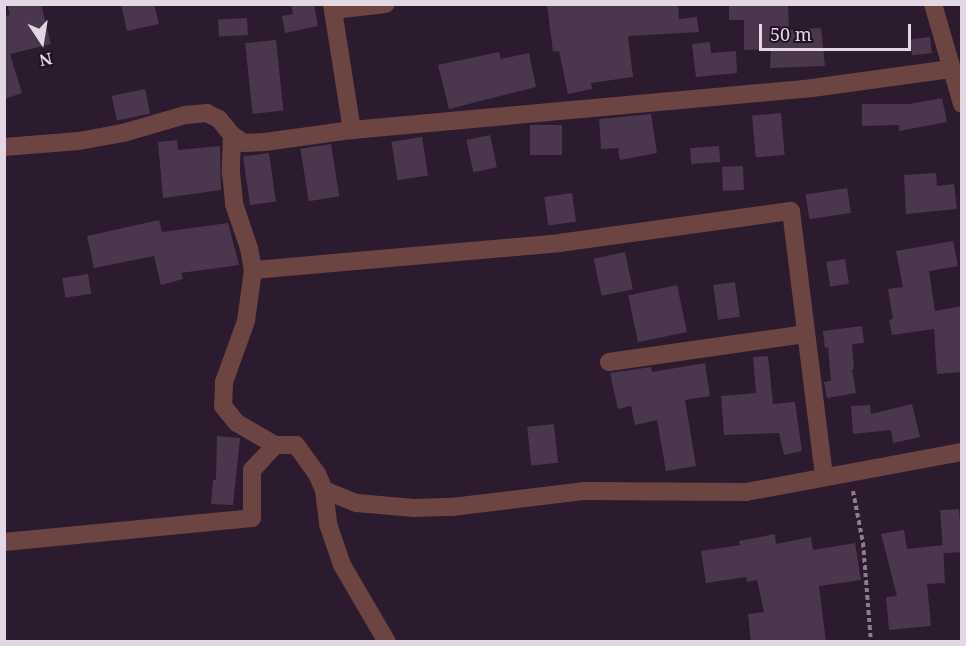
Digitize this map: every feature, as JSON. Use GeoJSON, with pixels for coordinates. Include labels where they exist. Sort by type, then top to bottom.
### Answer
{"type":"FeatureCollection","features":[{"type":"Feature","properties":{"kind":"street"},"geometry":{"type":"LineString","coordinates":[[352,130],[333,7],[386,4]]}},
{"type":"Feature","properties":{"kind":"street"},"geometry":{"type":"LineString","coordinates":[[933,4],[962,104]]}},
{"type":"Feature","properties":{"kind":"street"},"geometry":{"type":"LineString","coordinates":[[4,147],[78,141],[123,133],[185,115],[207,113],[219,119],[232,135],[244,143],[265,142],[352,130],[812,88],[951,69]]}},
{"type":"Feature","properties":{"kind":"street"},"geometry":{"type":"LineString","coordinates":[[232,135],[231,172],[234,204],[249,248],[253,270],[246,321],[224,382],[223,406],[237,423],[275,445],[296,444],[317,474],[324,490],[328,524],[342,565],[387,642]]}},
{"type":"Feature","properties":{"kind":"street"},"geometry":{"type":"LineString","coordinates":[[253,270],[559,243],[791,212],[824,477]]}},
{"type":"Feature","properties":{"kind":"street"},"geometry":{"type":"LineString","coordinates":[[609,362],[806,334]]}},
{"type":"Feature","properties":{"kind":"street"},"geometry":{"type":"LineString","coordinates":[[4,542],[252,518],[252,470],[275,445]]}},
{"type":"Feature","properties":{"kind":"street"},"geometry":{"type":"LineString","coordinates":[[324,490],[357,503],[452,507],[585,491],[746,492],[962,452]]}},
{"type":"Feature","properties":{"kind":"path"},"geometry":{"type":"LineString","coordinates":[[849,473],[863,543],[871,642]]}},
{"type":"Feature","properties":{"kind":"building"},"geometry":{"type":"Polygon","coordinates":[[[7,4],[41,4],[51,44],[10,54],[22,93],[4,99],[4,16],[10,15],[7,4]]]}},
{"type":"Feature","properties":{"kind":"building"},"geometry":{"type":"Polygon","coordinates":[[[121,4],[154,4],[159,24],[127,31],[121,4]]]}},
{"type":"Feature","properties":{"kind":"building"},"geometry":{"type":"Polygon","coordinates":[[[291,4],[314,4],[318,26],[285,33],[282,16],[293,14],[291,4]]]}},
{"type":"Feature","properties":{"kind":"building"},"geometry":{"type":"Polygon","coordinates":[[[547,4],[678,4],[679,19],[697,17],[699,32],[628,36],[633,77],[591,83],[592,89],[568,94],[559,51],[553,52],[547,4]]]}},
{"type":"Feature","properties":{"kind":"building"},"geometry":{"type":"Polygon","coordinates":[[[729,4],[788,4],[789,30],[821,28],[825,66],[770,68],[771,49],[744,50],[744,20],[729,20],[729,4]]]}},
{"type":"Feature","properties":{"kind":"building"},"geometry":{"type":"Polygon","coordinates":[[[247,18],[248,35],[219,36],[218,20],[247,18]]]}},
{"type":"Feature","properties":{"kind":"building"},"geometry":{"type":"Polygon","coordinates":[[[930,37],[932,53],[912,55],[910,39],[930,37]]]}},
{"type":"Feature","properties":{"kind":"building"},"geometry":{"type":"Polygon","coordinates":[[[276,40],[283,111],[253,114],[245,43],[276,40]]]}},
{"type":"Feature","properties":{"kind":"building"},"geometry":{"type":"Polygon","coordinates":[[[710,42],[711,53],[736,51],[737,73],[696,77],[692,44],[710,42]]]}},
{"type":"Feature","properties":{"kind":"building"},"geometry":{"type":"Polygon","coordinates":[[[499,52],[501,59],[529,53],[536,87],[449,109],[438,65],[499,52]]]}},
{"type":"Feature","properties":{"kind":"building"},"geometry":{"type":"Polygon","coordinates":[[[145,89],[150,113],[117,121],[112,96],[145,89]]]}},
{"type":"Feature","properties":{"kind":"building"},"geometry":{"type":"Polygon","coordinates":[[[942,98],[947,122],[899,131],[899,125],[862,126],[862,104],[910,104],[942,98]]]}},
{"type":"Feature","properties":{"kind":"building"},"geometry":{"type":"Polygon","coordinates":[[[781,113],[785,155],[756,157],[752,116],[781,113]]]}},
{"type":"Feature","properties":{"kind":"building"},"geometry":{"type":"Polygon","coordinates":[[[651,114],[657,153],[620,160],[618,148],[601,149],[599,119],[651,114]]]}},
{"type":"Feature","properties":{"kind":"building"},"geometry":{"type":"Polygon","coordinates":[[[530,125],[562,125],[562,155],[530,155],[530,125]]]}},
{"type":"Feature","properties":{"kind":"building"},"geometry":{"type":"Polygon","coordinates":[[[490,135],[497,167],[473,172],[467,140],[490,135]]]}},
{"type":"Feature","properties":{"kind":"building"},"geometry":{"type":"Polygon","coordinates":[[[422,137],[428,176],[397,180],[391,142],[422,137]]]}},
{"type":"Feature","properties":{"kind":"building"},"geometry":{"type":"Polygon","coordinates":[[[177,140],[178,150],[220,146],[221,190],[163,198],[158,142],[177,140]]]}},
{"type":"Feature","properties":{"kind":"building"},"geometry":{"type":"Polygon","coordinates":[[[331,144],[339,196],[309,201],[300,149],[331,144]]]}},
{"type":"Feature","properties":{"kind":"building"},"geometry":{"type":"Polygon","coordinates":[[[719,146],[720,162],[691,164],[690,148],[719,146]]]}},
{"type":"Feature","properties":{"kind":"building"},"geometry":{"type":"Polygon","coordinates":[[[269,153],[276,202],[250,205],[243,157],[269,153]]]}},
{"type":"Feature","properties":{"kind":"building"},"geometry":{"type":"Polygon","coordinates":[[[743,166],[744,190],[723,191],[722,167],[743,166]]]}},
{"type":"Feature","properties":{"kind":"building"},"geometry":{"type":"Polygon","coordinates":[[[936,173],[937,186],[954,184],[957,209],[906,214],[904,175],[936,173]]]}},
{"type":"Feature","properties":{"kind":"building"},"geometry":{"type":"Polygon","coordinates":[[[847,188],[851,213],[809,219],[806,195],[847,188]]]}},
{"type":"Feature","properties":{"kind":"building"},"geometry":{"type":"Polygon","coordinates":[[[572,193],[576,222],[548,226],[544,197],[572,193]]]}},
{"type":"Feature","properties":{"kind":"building"},"geometry":{"type":"Polygon","coordinates":[[[159,220],[162,232],[228,223],[239,265],[181,273],[183,279],[161,285],[154,256],[94,268],[87,236],[159,220]]]}},
{"type":"Feature","properties":{"kind":"building"},"geometry":{"type":"Polygon","coordinates":[[[953,241],[958,266],[929,271],[935,311],[962,306],[962,372],[937,374],[934,329],[892,335],[889,320],[893,319],[888,289],[903,287],[896,251],[953,241]]]}},
{"type":"Feature","properties":{"kind":"building"},"geometry":{"type":"Polygon","coordinates":[[[625,252],[633,289],[602,296],[594,259],[625,252]]]}},
{"type":"Feature","properties":{"kind":"building"},"geometry":{"type":"Polygon","coordinates":[[[845,259],[849,284],[830,287],[826,262],[845,259]]]}},
{"type":"Feature","properties":{"kind":"building"},"geometry":{"type":"Polygon","coordinates":[[[88,274],[91,294],[65,298],[62,278],[88,274]]]}},
{"type":"Feature","properties":{"kind":"building"},"geometry":{"type":"Polygon","coordinates":[[[735,282],[740,317],[718,320],[713,285],[735,282]]]}},
{"type":"Feature","properties":{"kind":"building"},"geometry":{"type":"Polygon","coordinates":[[[677,285],[687,332],[638,342],[628,295],[677,285]]]}},
{"type":"Feature","properties":{"kind":"building"},"geometry":{"type":"Polygon","coordinates":[[[862,326],[864,343],[852,344],[854,369],[852,369],[856,393],[827,398],[824,382],[831,381],[828,347],[825,348],[823,331],[862,326]]]}},
{"type":"Feature","properties":{"kind":"building"},"geometry":{"type":"Polygon","coordinates":[[[768,356],[773,404],[795,402],[802,451],[784,455],[779,433],[724,435],[721,396],[756,393],[753,357],[768,356]]]}},
{"type":"Feature","properties":{"kind":"building"},"geometry":{"type":"Polygon","coordinates":[[[705,363],[710,396],[685,400],[696,466],[666,471],[657,420],[635,425],[631,406],[618,409],[610,373],[651,367],[652,372],[705,363]]]}},
{"type":"Feature","properties":{"kind":"building"},"geometry":{"type":"Polygon","coordinates":[[[912,404],[920,437],[893,443],[891,430],[853,434],[851,406],[870,405],[871,414],[912,404]]]}},
{"type":"Feature","properties":{"kind":"building"},"geometry":{"type":"Polygon","coordinates":[[[554,424],[558,463],[531,466],[527,427],[554,424]]]}},
{"type":"Feature","properties":{"kind":"building"},"geometry":{"type":"Polygon","coordinates":[[[217,436],[240,438],[233,505],[211,504],[213,480],[216,480],[217,436]]]}},
{"type":"Feature","properties":{"kind":"building"},"geometry":{"type":"Polygon","coordinates":[[[959,509],[962,552],[943,553],[940,510],[959,509]]]}},
{"type":"Feature","properties":{"kind":"building"},"geometry":{"type":"Polygon","coordinates":[[[904,530],[907,549],[943,545],[945,583],[927,584],[931,626],[889,630],[886,597],[897,596],[881,534],[904,530]]]}},
{"type":"Feature","properties":{"kind":"building"},"geometry":{"type":"Polygon","coordinates":[[[775,534],[776,544],[811,537],[813,550],[855,543],[861,580],[819,586],[826,642],[751,642],[748,614],[764,612],[757,580],[747,582],[746,577],[706,583],[701,551],[740,545],[739,541],[775,534]]]}}]}
